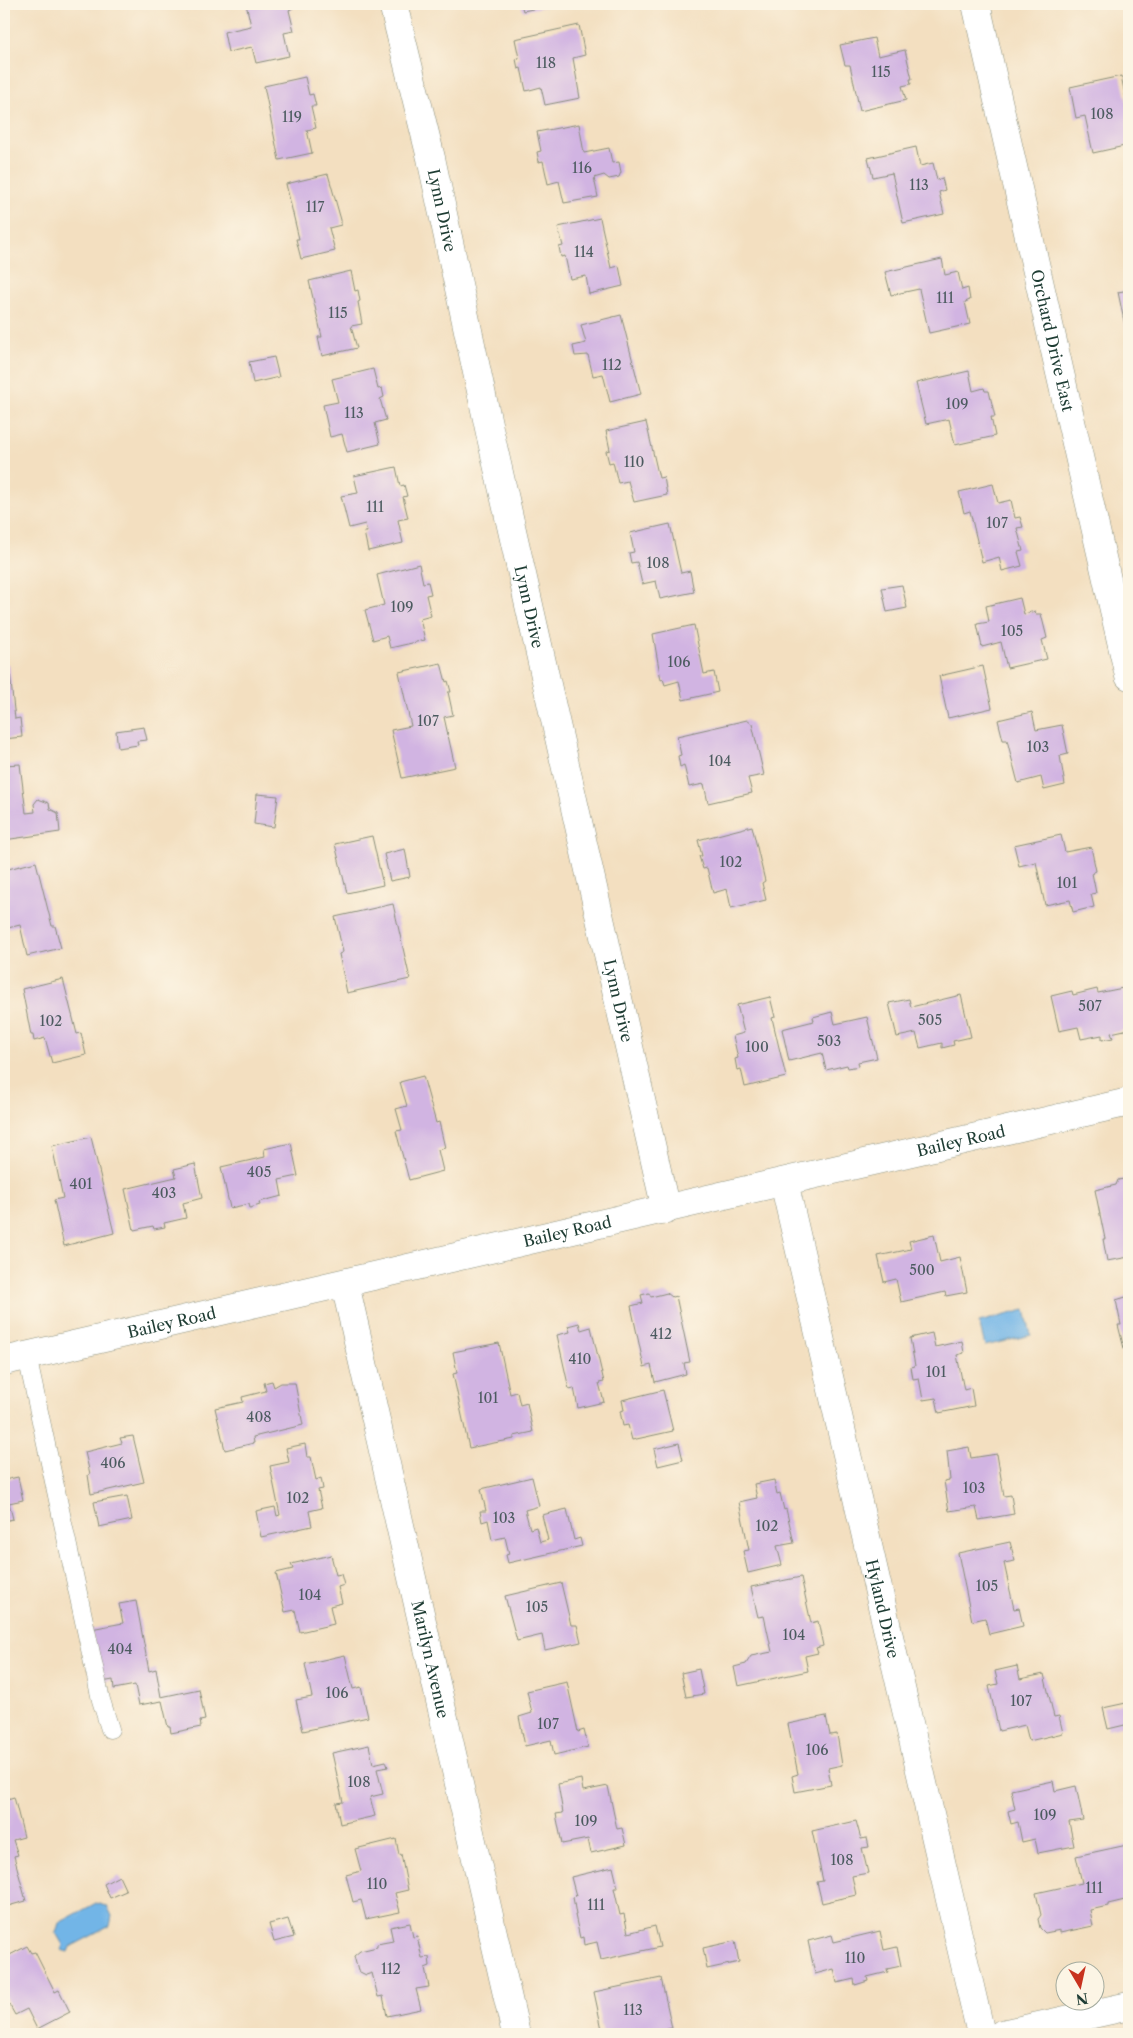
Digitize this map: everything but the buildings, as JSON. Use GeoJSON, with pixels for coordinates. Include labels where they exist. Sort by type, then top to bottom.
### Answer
{"type":"FeatureCollection","features":[{"type":"Feature","properties":{"kind":"street","name":"Lynn Drive"},"geometry":{"type":"LineString","coordinates":[[393,4],[431,158],[490,433],[666,1210]]}},
{"type":"Feature","properties":{"kind":"street","name":"Orchard Drive East"},"geometry":{"type":"LineString","coordinates":[[976,4],[1126,647],[1129,676]]}},
{"type":"Feature","properties":{"kind":"street","name":"Bailey Road"},"geometry":{"type":"LineString","coordinates":[[15,1359],[1129,1102]]}},
{"type":"Feature","properties":{"kind":"street","name":"Hyland Drive"},"geometry":{"type":"LineString","coordinates":[[784,1182],[981,2034]]}},
{"type":"Feature","properties":{"kind":"street","name":"Marilyn Avenue"},"geometry":{"type":"LineString","coordinates":[[345,1284],[516,2034]]}},
{"type":"Feature","properties":{"kind":"street"},"geometry":{"type":"LineString","coordinates":[[1002,2034],[1129,2006]]}},
{"type":"Feature","properties":{"kind":"lane"},"geometry":{"type":"LineString","coordinates":[[15,1359],[100,1700],[110,1729]]}},
{"type":"Feature","properties":{"kind":"water"},"geometry":{"type":"Polygon","coordinates":[[[1025,1310],[1031,1335],[985,1346],[979,1322],[1025,1310]]]}},
{"type":"Feature","properties":{"kind":"water"},"geometry":{"type":"Polygon","coordinates":[[[96,1903],[107,1906],[112,1916],[110,1926],[70,1947],[68,1952],[61,1950],[63,1945],[56,1933],[59,1923],[96,1903]]]}}]}
